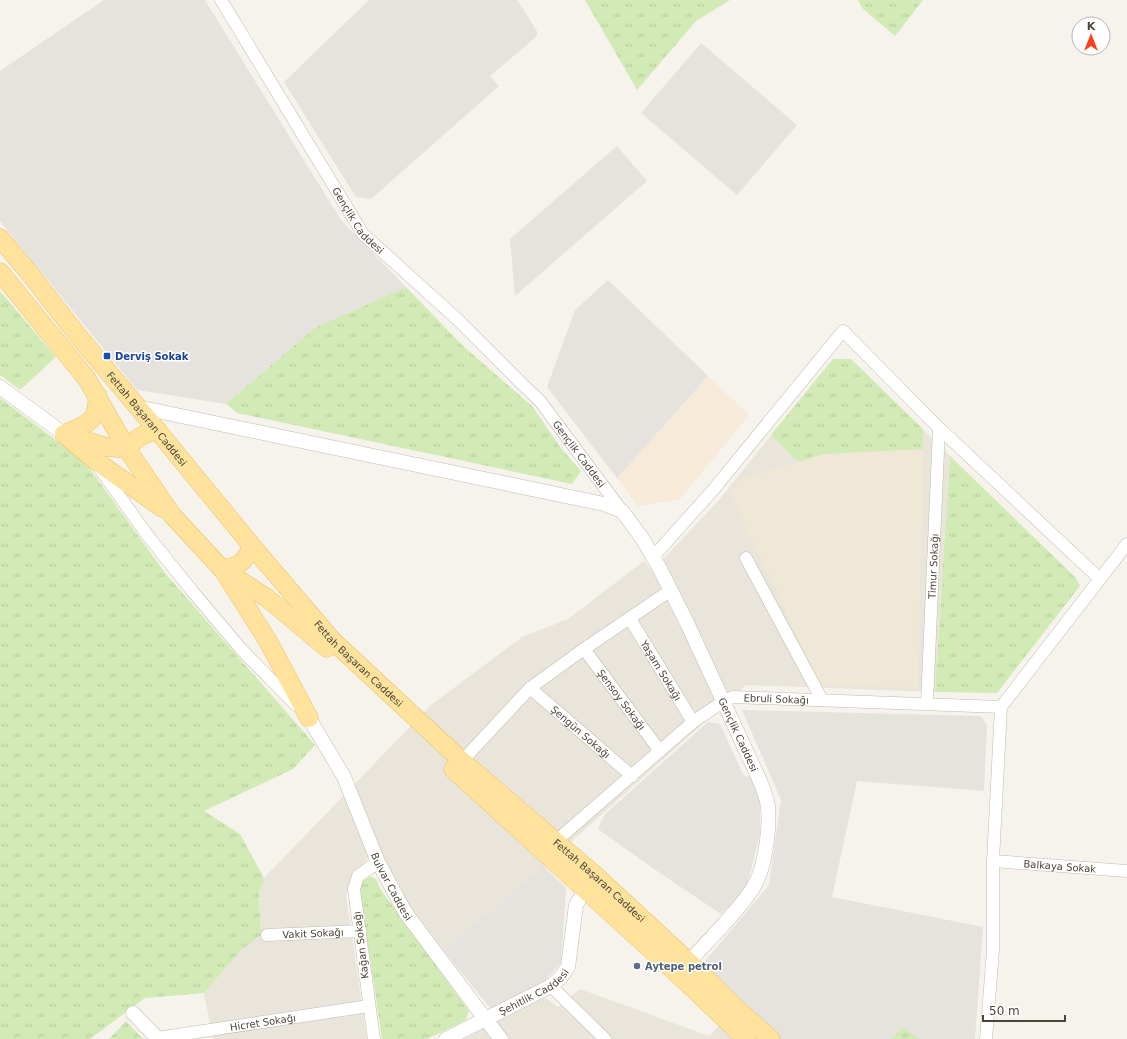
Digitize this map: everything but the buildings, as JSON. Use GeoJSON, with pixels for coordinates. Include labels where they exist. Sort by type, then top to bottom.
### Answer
{"type":"FeatureCollection","features":[{"type":"Feature","properties":{"kind":"main road","name":"Fettah Başaran Caddesi"},"geometry":{"type":"LineString","coordinates":[[0,238],[27,270],[78,337],[332,640],[462,761],[596,876],[689,962],[737,1009],[771,1039]]}},
{"type":"Feature","properties":{"kind":"main road","name":"Fettah Başaran Caddesi"},"geometry":{"type":"LineString","coordinates":[[0,272],[87,379],[127,449],[172,515],[222,569],[267,598],[319,641],[423,742],[746,1039]]}},
{"type":"Feature","properties":{"kind":"main road"},"geometry":{"type":"LineString","coordinates":[[64,434],[80,426],[94,416],[98,396]]}},
{"type":"Feature","properties":{"kind":"main road"},"geometry":{"type":"LineString","coordinates":[[64,434],[97,445],[127,449],[137,438],[145,433],[157,430]]}},
{"type":"Feature","properties":{"kind":"main road"},"geometry":{"type":"LineString","coordinates":[[64,434],[92,458],[172,515]]}},
{"type":"Feature","properties":{"kind":"main road"},"geometry":{"type":"LineString","coordinates":[[252,546],[242,563],[236,567],[222,569],[268,641],[309,718]]}},
{"type":"Feature","properties":{"kind":"main road"},"geometry":{"type":"LineString","coordinates":[[261,631],[276,618],[282,610],[299,601]]}},
{"type":"Feature","properties":{"kind":"street","name":"Gençlik Caddesi"},"geometry":{"type":"LineString","coordinates":[[221,0],[363,234],[457,319],[540,400],[642,538],[671,590],[724,701],[765,793],[768,806],[766,844],[759,876],[754,887],[689,962]]}},
{"type":"Feature","properties":{"kind":"street"},"geometry":{"type":"LineString","coordinates":[[653,557],[713,490],[843,331],[939,428],[1100,579]]}},
{"type":"Feature","properties":{"kind":"street"},"geometry":{"type":"LineString","coordinates":[[0,387],[64,434]]}},
{"type":"Feature","properties":{"kind":"street"},"geometry":{"type":"LineString","coordinates":[[138,407],[604,504],[622,511]]}},
{"type":"Feature","properties":{"kind":"street","name":"Timur Sokağı"},"geometry":{"type":"LineString","coordinates":[[927,704],[939,428]]}},
{"type":"Feature","properties":{"kind":"street"},"geometry":{"type":"LineString","coordinates":[[92,458],[148,536],[241,649],[309,718]]}},
{"type":"Feature","properties":{"kind":"street"},"geometry":{"type":"LineString","coordinates":[[986,1039],[993,950],[993,861],[1001,707],[1127,544]]}},
{"type":"Feature","properties":{"kind":"street"},"geometry":{"type":"LineString","coordinates":[[746,558],[822,700]]}},
{"type":"Feature","properties":{"kind":"street"},"geometry":{"type":"LineString","coordinates":[[462,761],[530,688],[584,649],[671,590]]}},
{"type":"Feature","properties":{"kind":"street","name":"Yaşam Sokağı"},"geometry":{"type":"LineString","coordinates":[[630,619],[693,722]]}},
{"type":"Feature","properties":{"kind":"street","name":"Şensoy Sokağı"},"geometry":{"type":"LineString","coordinates":[[584,649],[660,751]]}},
{"type":"Feature","properties":{"kind":"street","name":"Şengün Sokağı"},"geometry":{"type":"LineString","coordinates":[[530,688],[632,776]]}},
{"type":"Feature","properties":{"kind":"street","name":"Ebruli Sokağı"},"geometry":{"type":"LineString","coordinates":[[556,841],[693,722],[733,696],[1001,707]]}},
{"type":"Feature","properties":{"kind":"street","name":"Bulvar Caddesi"},"geometry":{"type":"LineString","coordinates":[[309,718],[344,777],[378,862],[405,912],[501,1039]]}},
{"type":"Feature","properties":{"kind":"street","name":"Balkaya Sokak"},"geometry":{"type":"LineString","coordinates":[[993,861],[1127,870]]}},
{"type":"Feature","properties":{"kind":"street","name":"Kağan Sokağı"},"geometry":{"type":"LineString","coordinates":[[374,1039],[354,889],[358,876],[378,862]]}},
{"type":"Feature","properties":{"kind":"street","name":"Şehitlik Caddesi"},"geometry":{"type":"LineString","coordinates":[[446,1039],[551,986],[561,977],[568,967],[576,905],[585,890]]}},
{"type":"Feature","properties":{"kind":"street","name":"Vakit Sokağı"},"geometry":{"type":"LineString","coordinates":[[267,935],[360,931]]}},
{"type":"Feature","properties":{"kind":"street"},"geometry":{"type":"LineString","coordinates":[[551,986],[605,1039]]}},
{"type":"Feature","properties":{"kind":"street","name":"Hicret Sokağı"},"geometry":{"type":"LineString","coordinates":[[158,1038],[369,1006]]}},
{"type":"Feature","properties":{"kind":"street"},"geometry":{"type":"LineString","coordinates":[[133,1013],[158,1038]]}},
{"type":"Feature","properties":{"kind":"shaded area"},"geometry":{"type":"Polygon","coordinates":[[[104,0],[205,0],[341,220],[406,287],[316,327],[226,404],[137,390],[0,221],[0,71],[104,0]]]}},
{"type":"Feature","properties":{"kind":"shaded area"},"geometry":{"type":"Polygon","coordinates":[[[369,0],[517,0],[537,31],[537,36],[490,76],[499,86],[371,199],[356,197],[284,82],[369,0]]]}},
{"type":"Feature","properties":{"kind":"shaded area"},"geometry":{"type":"Polygon","coordinates":[[[701,43],[797,125],[737,195],[641,113],[701,43]]]}},
{"type":"Feature","properties":{"kind":"shaded area"},"geometry":{"type":"Polygon","coordinates":[[[617,146],[647,181],[515,296],[510,239],[617,146]]]}},
{"type":"Feature","properties":{"kind":"shaded area"},"geometry":{"type":"Polygon","coordinates":[[[608,280],[708,376],[617,478],[547,387],[575,310],[608,280]]]}},
{"type":"Feature","properties":{"kind":"shaded area"},"geometry":{"type":"Polygon","coordinates":[[[833,359],[851,359],[950,456],[935,692],[746,685],[544,866],[443,950],[412,910],[380,852],[369,857],[364,864],[352,874],[346,895],[367,1039],[213,1039],[204,993],[241,950],[261,935],[259,895],[264,878],[431,705],[522,637],[568,619],[644,561],[652,571],[719,500],[833,359]]]}},
{"type":"Feature","properties":{"kind":"shaded area"},"geometry":{"type":"Polygon","coordinates":[[[708,376],[749,415],[680,499],[638,506],[617,478],[708,376]]]}},
{"type":"Feature","properties":{"kind":"shaded area"},"geometry":{"type":"Polygon","coordinates":[[[923,449],[918,688],[820,685],[730,492],[739,480],[823,454],[923,449]]]}},
{"type":"Feature","properties":{"kind":"shaded area"},"geometry":{"type":"Polygon","coordinates":[[[742,710],[981,716],[987,725],[984,791],[857,781],[832,897],[983,927],[975,1039],[781,1039],[701,966],[769,885],[781,800],[742,710]]]}},
{"type":"Feature","properties":{"kind":"shaded area"},"geometry":{"type":"Polygon","coordinates":[[[708,722],[720,724],[744,776],[751,777],[760,799],[760,833],[746,890],[721,914],[598,829],[604,815],[708,722]]]}},
{"type":"Feature","properties":{"kind":"shaded area"},"geometry":{"type":"Polygon","coordinates":[[[544,866],[566,888],[561,963],[545,981],[491,1009],[443,950],[544,866]]]}},
{"type":"Feature","properties":{"kind":"shaded area"},"geometry":{"type":"Polygon","coordinates":[[[580,989],[709,1036],[721,1024],[737,1039],[464,1039],[544,997],[558,1007],[580,989]]]}},
{"type":"Feature","properties":{"kind":"green space"},"geometry":{"type":"Polygon","coordinates":[[[585,0],[730,0],[696,21],[637,90],[585,0]]]}},
{"type":"Feature","properties":{"kind":"green space"},"geometry":{"type":"Polygon","coordinates":[[[858,0],[923,0],[895,36],[862,8],[858,0]]]}},
{"type":"Feature","properties":{"kind":"green space"},"geometry":{"type":"Polygon","coordinates":[[[406,287],[461,344],[533,407],[560,447],[581,471],[572,484],[237,413],[226,404],[316,327],[406,287]]]}},
{"type":"Feature","properties":{"kind":"green space"},"geometry":{"type":"Polygon","coordinates":[[[0,291],[56,357],[20,390],[0,375],[0,291]]]}},
{"type":"Feature","properties":{"kind":"green space"},"geometry":{"type":"Polygon","coordinates":[[[833,359],[851,359],[923,429],[923,449],[823,454],[798,462],[771,435],[833,359]]]}},
{"type":"Feature","properties":{"kind":"green space"},"geometry":{"type":"Polygon","coordinates":[[[0,398],[85,462],[165,573],[315,745],[293,769],[204,811],[240,834],[264,878],[259,895],[261,935],[241,950],[204,993],[145,998],[90,1039],[0,1039],[0,398]]]}},
{"type":"Feature","properties":{"kind":"green space"},"geometry":{"type":"Polygon","coordinates":[[[950,456],[1076,578],[1080,586],[997,693],[935,692],[950,456]]]}},
{"type":"Feature","properties":{"kind":"green space"},"geometry":{"type":"Polygon","coordinates":[[[370,876],[376,879],[381,890],[469,1011],[466,1020],[427,1039],[382,1039],[360,890],[361,882],[370,876]]]}},
{"type":"Feature","properties":{"kind":"green space"},"geometry":{"type":"Polygon","coordinates":[[[126,1021],[143,1039],[109,1039],[126,1021]]]}},
{"type":"Feature","properties":{"kind":"green space"},"geometry":{"type":"Polygon","coordinates":[[[902,1027],[920,1039],[891,1039],[902,1027]]]}},
{"type":"Feature","properties":{"kind":"place","name":"Derviş Sokak"},"geometry":{"type":"Point","coordinates":[107,356]}},
{"type":"Feature","properties":{"kind":"place","name":"Aytepe petrol"},"geometry":{"type":"Point","coordinates":[637,966]}}]}
